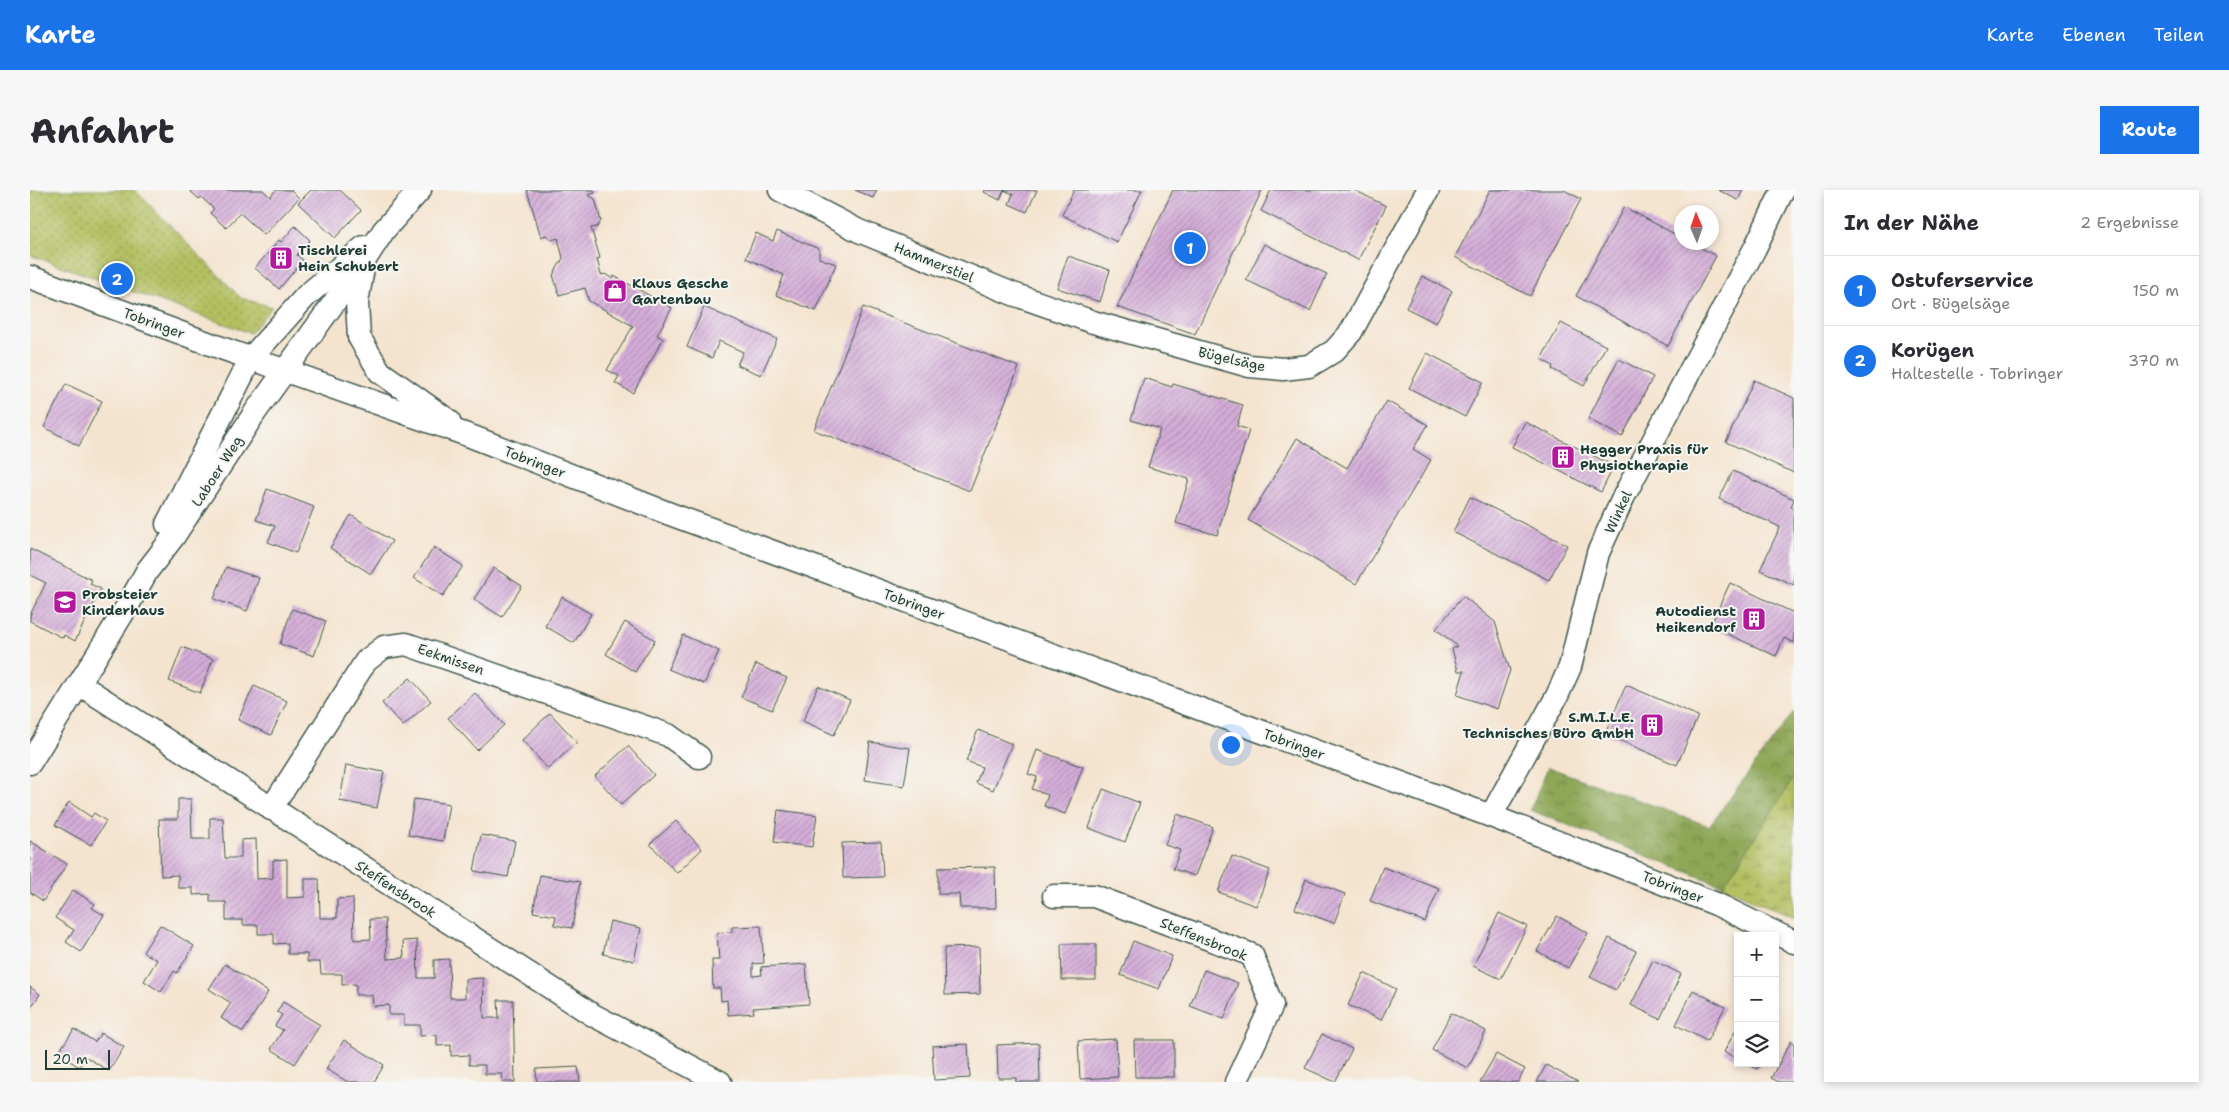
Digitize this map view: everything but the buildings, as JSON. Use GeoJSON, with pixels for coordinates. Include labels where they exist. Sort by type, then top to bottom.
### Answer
{"type":"FeatureCollection","features":[{"type":"Feature","properties":{"kind":"street"},"geometry":{"type":"LineString","coordinates":[[384,230],[420,190]]}},
{"type":"Feature","properties":{"kind":"street","name":"Hammerstiel"},"geometry":{"type":"LineString","coordinates":[[780,190],[859,231],[1013,294],[1093,322]]}},
{"type":"Feature","properties":{"kind":"street","name":"Bügelsäge"},"geometry":{"type":"LineString","coordinates":[[1093,322],[1249,366],[1282,369],[1309,366],[1334,351],[1351,332],[1428,190]]}},
{"type":"Feature","properties":{"kind":"street","name":"Winkel"},"geometry":{"type":"LineString","coordinates":[[1491,816],[1557,696],[1570,667],[1598,553],[1624,496],[1755,248],[1783,190]]}},
{"type":"Feature","properties":{"kind":"street","name":"Laboer Weg"},"geometry":{"type":"LineString","coordinates":[[30,763],[147,571],[174,536],[256,411],[364,261],[384,230]]}},
{"type":"Feature","properties":{"kind":"street","name":"Laboer Weg"},"geometry":{"type":"LineString","coordinates":[[147,571],[163,532],[251,358],[306,296],[384,230]]}},
{"type":"Feature","properties":{"kind":"street"},"geometry":{"type":"LineString","coordinates":[[364,261],[357,302],[359,337],[380,372],[473,437]]}},
{"type":"Feature","properties":{"kind":"street","name":"Tobringer"},"geometry":{"type":"LineString","coordinates":[[30,277],[473,437],[679,518],[1491,816],[1716,904],[1794,942]]}},
{"type":"Feature","properties":{"kind":"street","name":"Eekmissen"},"geometry":{"type":"LineString","coordinates":[[271,809],[366,661],[384,647],[406,644],[668,735],[698,756]]}},
{"type":"Feature","properties":{"kind":"street","name":"Steffensbrook"},"geometry":{"type":"LineString","coordinates":[[79,684],[593,1015],[720,1082]]}},
{"type":"Feature","properties":{"kind":"street","name":"Steffensbrook"},"geometry":{"type":"LineString","coordinates":[[1054,896],[1094,896],[1252,956],[1272,1005],[1236,1082]]}},
{"type":"Feature","properties":{"kind":"green space"},"geometry":{"type":"Polygon","coordinates":[[[30,190],[135,190],[241,298],[272,307],[250,333],[30,255],[30,190]]]}},
{"type":"Feature","properties":{"kind":"green space"},"geometry":{"type":"Polygon","coordinates":[[[1794,712],[1794,778],[1723,886],[1530,810],[1548,767],[1709,826],[1794,712]]]}},
{"type":"Feature","properties":{"kind":"green space"},"geometry":{"type":"Polygon","coordinates":[[[1794,778],[1794,918],[1723,886],[1794,778]]]}},
{"type":"Feature","properties":{"kind":"place","name":"Ostuferservice"},"geometry":{"type":"Point","coordinates":[1190,248]}},
{"type":"Feature","properties":{"kind":"place","name":"Tischlerei Hein Schubert"},"geometry":{"type":"Point","coordinates":[281,258]}},
{"type":"Feature","properties":{"kind":"place","name":"Korügen"},"geometry":{"type":"Point","coordinates":[117,279]}},
{"type":"Feature","properties":{"kind":"place","name":"Klaus Gesche Gartenbau"},"geometry":{"type":"Point","coordinates":[615,291]}},
{"type":"Feature","properties":{"kind":"place","name":"Hegger Praxis für Physiotherapie"},"geometry":{"type":"Point","coordinates":[1563,457]}},
{"type":"Feature","properties":{"kind":"place","name":"Probsteier Kinderhaus"},"geometry":{"type":"Point","coordinates":[65,602]}},
{"type":"Feature","properties":{"kind":"place","name":"Autodienst Heikendorf"},"geometry":{"type":"Point","coordinates":[1754,619]}},
{"type":"Feature","properties":{"kind":"place","name":"S.M.I.L.E. Technisches Büro GmbH"},"geometry":{"type":"Point","coordinates":[1652,725]}}]}
